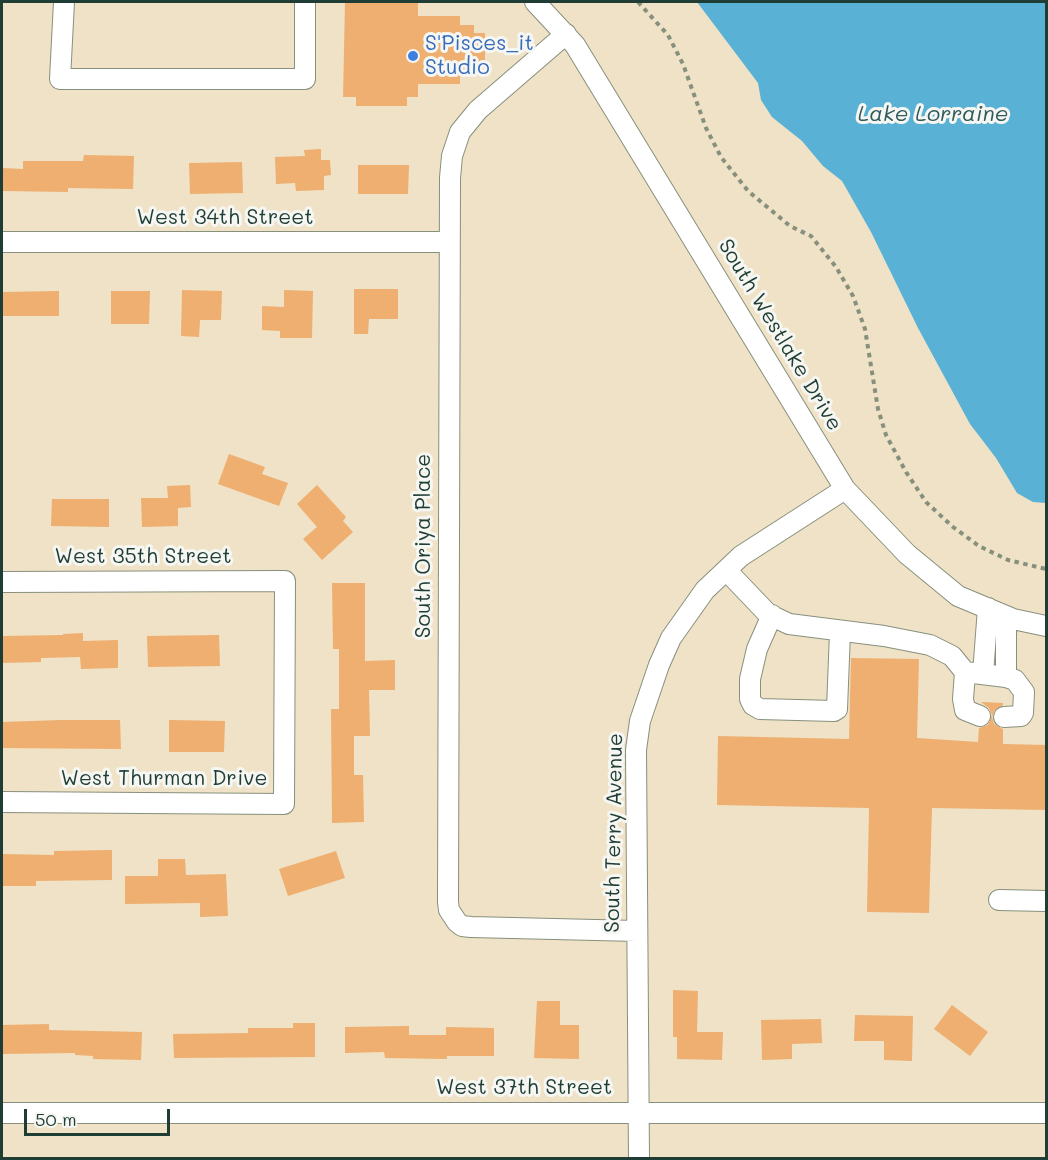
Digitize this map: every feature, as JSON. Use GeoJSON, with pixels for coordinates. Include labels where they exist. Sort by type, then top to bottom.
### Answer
{"type":"FeatureCollection","features":[{"type":"Feature","properties":{"kind":"street"},"geometry":{"type":"LineString","coordinates":[[64,2],[60,79],[305,79],[305,2]]}},
{"type":"Feature","properties":{"kind":"street","name":"South Westlake Drive"},"geometry":{"type":"LineString","coordinates":[[535,2],[575,45],[845,489],[907,554],[958,596],[1006,616],[1047,626]]}},
{"type":"Feature","properties":{"kind":"street","name":"South Oriya Place"},"geometry":{"type":"LineString","coordinates":[[566,34],[478,110],[460,132],[452,156],[449,242],[447,890],[449,910],[462,926],[637,931]]}},
{"type":"Feature","properties":{"kind":"street","name":"West 34th Street"},"geometry":{"type":"LineString","coordinates":[[2,242],[449,242]]}},
{"type":"Feature","properties":{"kind":"street","name":"South Terry Avenue"},"geometry":{"type":"LineString","coordinates":[[639,1158],[636,750],[640,721],[671,638],[705,590],[741,556],[845,489]]}},
{"type":"Feature","properties":{"kind":"street"},"geometry":{"type":"LineString","coordinates":[[726,570],[772,615],[789,624],[884,636],[937,647],[974,673],[1015,680],[1022,687],[1025,704],[1021,716],[1004,717]]}},
{"type":"Feature","properties":{"kind":"street","name":"West 35th Street"},"geometry":{"type":"LineString","coordinates":[[2,582],[285,581]]}},
{"type":"Feature","properties":{"kind":"street","name":"West Thurman Drive"},"geometry":{"type":"LineString","coordinates":[[2,802],[284,804],[285,581]]}},
{"type":"Feature","properties":{"kind":"street"},"geometry":{"type":"LineString","coordinates":[[980,716],[967,712],[964,706],[974,673],[988,608]]}},
{"type":"Feature","properties":{"kind":"street"},"geometry":{"type":"LineString","coordinates":[[772,615],[757,649],[750,679],[750,699],[753,705],[760,709],[834,711],[837,709],[840,632]]}},
{"type":"Feature","properties":{"kind":"street"},"geometry":{"type":"LineString","coordinates":[[1006,616],[1006,677]]}},
{"type":"Feature","properties":{"kind":"street"},"geometry":{"type":"LineString","coordinates":[[999,900],[1047,901]]}},
{"type":"Feature","properties":{"kind":"street","name":"West 37th Street"},"geometry":{"type":"LineString","coordinates":[[2,1113],[1047,1113]]}},
{"type":"Feature","properties":{"kind":"path"},"geometry":{"type":"LineString","coordinates":[[638,2],[668,35],[683,64],[706,128],[721,157],[748,191],[790,226],[811,236],[836,267],[853,296],[865,329],[878,409],[886,435],[926,502],[953,527],[979,546],[1008,560],[1047,570]]}},
{"type":"Feature","properties":{"kind":"water","name":"Lake Lorraine"},"geometry":{"type":"Polygon","coordinates":[[[697,2],[1046,2],[1046,503],[1033,502],[1017,493],[996,458],[970,424],[918,328],[871,232],[842,181],[823,166],[802,141],[772,117],[761,100],[758,83],[697,2]]]}},
{"type":"Feature","properties":{"kind":"building"},"geometry":{"type":"Polygon","coordinates":[[[345,2],[418,2],[418,16],[460,16],[460,25],[474,25],[474,33],[485,33],[485,67],[474,67],[474,74],[460,74],[460,84],[418,84],[418,97],[407,97],[407,106],[356,106],[356,97],[343,97],[345,2]]]}},
{"type":"Feature","properties":{"kind":"building"},"geometry":{"type":"Polygon","coordinates":[[[321,149],[321,160],[330,160],[331,175],[324,176],[324,190],[296,191],[295,183],[276,184],[275,157],[305,156],[304,150],[321,149]]]}},
{"type":"Feature","properties":{"kind":"building"},"geometry":{"type":"Polygon","coordinates":[[[84,155],[134,156],[133,189],[68,188],[68,192],[2,191],[2,168],[23,169],[23,161],[83,161],[84,155]]]}},
{"type":"Feature","properties":{"kind":"building"},"geometry":{"type":"Polygon","coordinates":[[[242,162],[243,193],[190,194],[189,163],[242,162]]]}},
{"type":"Feature","properties":{"kind":"building"},"geometry":{"type":"Polygon","coordinates":[[[358,165],[409,165],[408,194],[358,194],[358,165]]]}},
{"type":"Feature","properties":{"kind":"building"},"geometry":{"type":"Polygon","coordinates":[[[354,289],[398,289],[398,319],[369,319],[368,334],[354,334],[354,289]]]}},
{"type":"Feature","properties":{"kind":"building"},"geometry":{"type":"Polygon","coordinates":[[[182,290],[222,291],[221,320],[200,320],[199,337],[181,336],[182,290]]]}},
{"type":"Feature","properties":{"kind":"building"},"geometry":{"type":"Polygon","coordinates":[[[284,290],[313,291],[312,338],[280,338],[280,331],[262,330],[262,306],[284,307],[284,290]]]}},
{"type":"Feature","properties":{"kind":"building"},"geometry":{"type":"Polygon","coordinates":[[[59,291],[59,316],[2,316],[2,292],[59,291]]]}},
{"type":"Feature","properties":{"kind":"building"},"geometry":{"type":"Polygon","coordinates":[[[111,291],[150,291],[149,324],[111,324],[111,291]]]}},
{"type":"Feature","properties":{"kind":"building"},"geometry":{"type":"Polygon","coordinates":[[[229,454],[265,467],[262,474],[288,483],[279,506],[218,484],[229,454]]]}},
{"type":"Feature","properties":{"kind":"building"},"geometry":{"type":"Polygon","coordinates":[[[190,485],[191,507],[178,508],[178,526],[142,527],[141,498],[168,498],[167,486],[190,485]]]}},
{"type":"Feature","properties":{"kind":"building"},"geometry":{"type":"Polygon","coordinates":[[[317,485],[346,517],[343,521],[353,532],[322,560],[303,539],[317,527],[297,504],[317,485]]]}},
{"type":"Feature","properties":{"kind":"building"},"geometry":{"type":"Polygon","coordinates":[[[52,499],[109,499],[109,527],[51,526],[52,499]]]}},
{"type":"Feature","properties":{"kind":"building"},"geometry":{"type":"Polygon","coordinates":[[[332,583],[365,583],[365,661],[395,660],[395,690],[369,690],[370,736],[354,736],[354,775],[363,775],[364,822],[332,823],[331,709],[339,709],[339,649],[333,649],[332,583]]]}},
{"type":"Feature","properties":{"kind":"building"},"geometry":{"type":"Polygon","coordinates":[[[83,633],[83,641],[118,640],[118,668],[81,669],[80,657],[41,658],[41,662],[2,663],[2,636],[83,633]]]}},
{"type":"Feature","properties":{"kind":"building"},"geometry":{"type":"Polygon","coordinates":[[[219,635],[220,666],[148,667],[147,636],[219,635]]]}},
{"type":"Feature","properties":{"kind":"building"},"geometry":{"type":"Polygon","coordinates":[[[851,658],[919,659],[917,738],[978,742],[979,728],[988,725],[992,715],[989,708],[981,702],[1003,703],[994,711],[992,717],[994,724],[1003,729],[1003,744],[1047,745],[1047,810],[932,808],[929,913],[867,912],[869,808],[717,805],[718,736],[849,739],[851,658]]]}},
{"type":"Feature","properties":{"kind":"building"},"geometry":{"type":"Polygon","coordinates":[[[120,720],[121,749],[2,748],[2,722],[120,720]]]}},
{"type":"Feature","properties":{"kind":"building"},"geometry":{"type":"Polygon","coordinates":[[[169,720],[225,721],[224,752],[169,752],[169,720]]]}},
{"type":"Feature","properties":{"kind":"building"},"geometry":{"type":"Polygon","coordinates":[[[112,850],[112,880],[36,881],[36,886],[2,886],[2,854],[54,855],[54,851],[112,850]]]}},
{"type":"Feature","properties":{"kind":"building"},"geometry":{"type":"Polygon","coordinates":[[[336,851],[345,878],[288,896],[279,869],[336,851]]]}},
{"type":"Feature","properties":{"kind":"building"},"geometry":{"type":"Polygon","coordinates":[[[158,859],[185,859],[186,875],[226,874],[228,916],[200,917],[200,903],[125,904],[125,876],[158,876],[158,859]]]}},
{"type":"Feature","properties":{"kind":"building"},"geometry":{"type":"Polygon","coordinates":[[[673,990],[698,991],[697,1032],[723,1032],[722,1060],[677,1059],[677,1037],[673,1037],[673,990]]]}},
{"type":"Feature","properties":{"kind":"building"},"geometry":{"type":"Polygon","coordinates":[[[537,1001],[560,1001],[560,1025],[579,1025],[579,1059],[534,1058],[537,1001]]]}},
{"type":"Feature","properties":{"kind":"building"},"geometry":{"type":"Polygon","coordinates":[[[952,1005],[988,1032],[970,1056],[934,1029],[952,1005]]]}},
{"type":"Feature","properties":{"kind":"building"},"geometry":{"type":"Polygon","coordinates":[[[855,1015],[913,1016],[912,1061],[884,1060],[884,1041],[854,1041],[855,1015]]]}},
{"type":"Feature","properties":{"kind":"building"},"geometry":{"type":"Polygon","coordinates":[[[821,1019],[822,1043],[792,1044],[792,1059],[762,1060],[761,1020],[821,1019]]]}},
{"type":"Feature","properties":{"kind":"building"},"geometry":{"type":"Polygon","coordinates":[[[293,1023],[315,1023],[315,1057],[174,1058],[173,1034],[248,1033],[248,1028],[293,1028],[293,1023]]]}},
{"type":"Feature","properties":{"kind":"building"},"geometry":{"type":"Polygon","coordinates":[[[49,1024],[49,1030],[142,1032],[141,1060],[93,1059],[93,1056],[75,1055],[75,1053],[2,1054],[2,1025],[49,1024]]]}},
{"type":"Feature","properties":{"kind":"building"},"geometry":{"type":"Polygon","coordinates":[[[409,1026],[409,1035],[446,1035],[446,1027],[494,1028],[494,1056],[447,1056],[447,1059],[385,1058],[384,1052],[345,1053],[345,1027],[409,1026]]]}},
{"type":"Feature","properties":{"kind":"place","name":"S'Pisces_it Studio"},"geometry":{"type":"Point","coordinates":[413,56]}}]}
